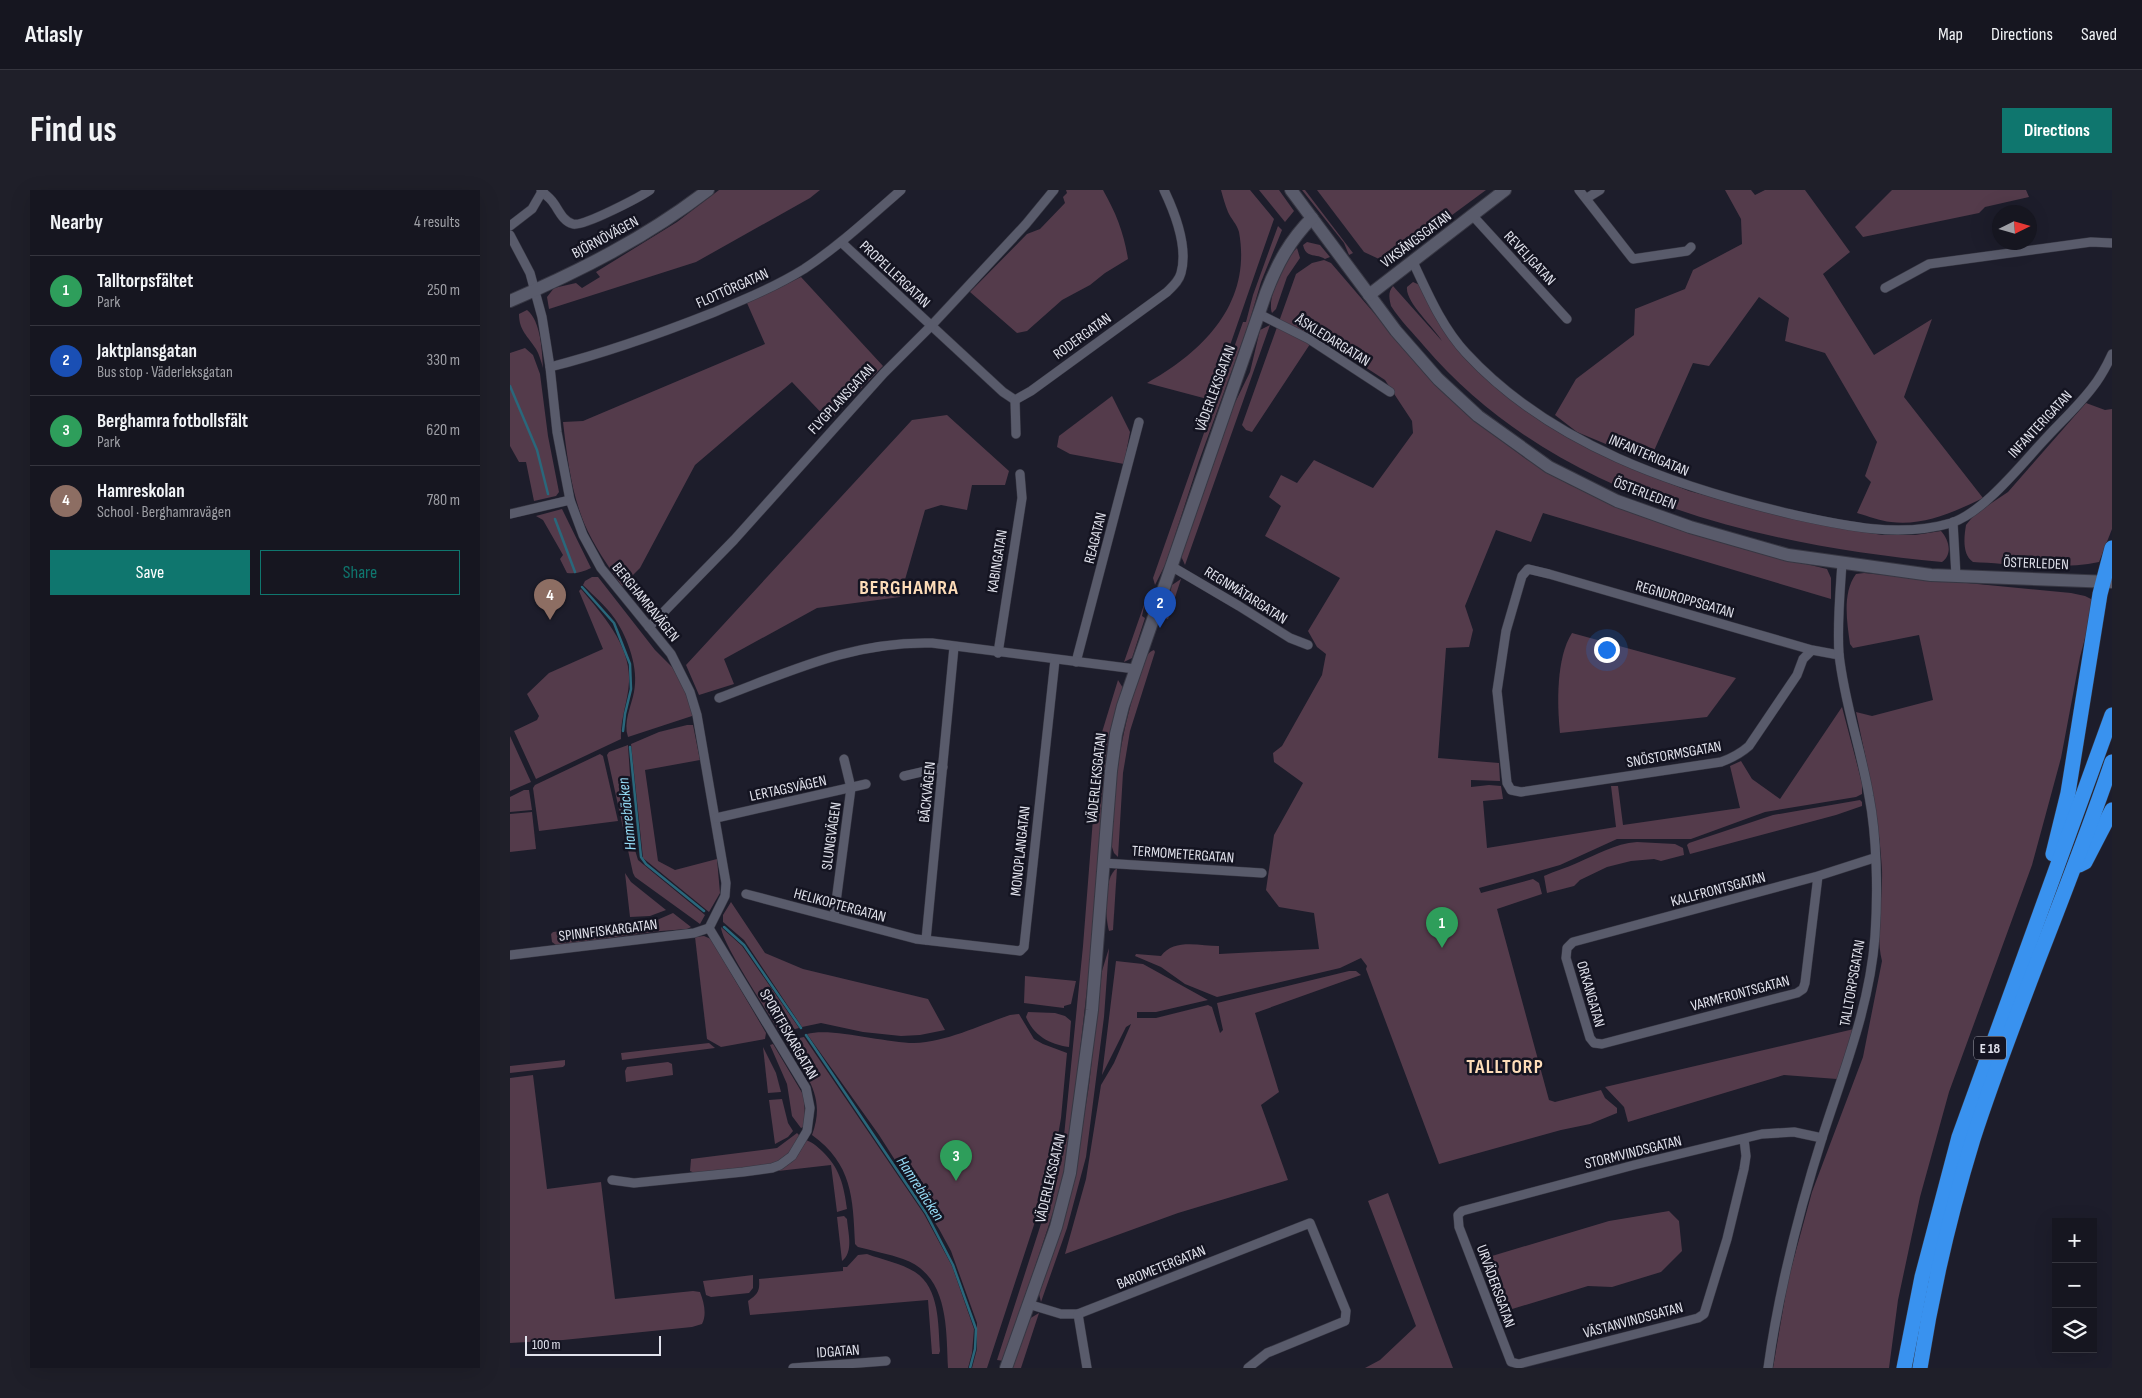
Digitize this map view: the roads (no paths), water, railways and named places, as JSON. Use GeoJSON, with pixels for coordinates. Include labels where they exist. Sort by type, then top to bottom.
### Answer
{"type":"FeatureCollection","features":[{"type":"Feature","properties":{"kind":"highway","name":"E 18"},"geometry":{"type":"LineString","coordinates":[[2046,898],[2043,882],[2062,821],[2068,793],[2112,548]]}},
{"type":"Feature","properties":{"kind":"highway","name":"E 18"},"geometry":{"type":"LineString","coordinates":[[1904,1368],[1922,1277],[1959,1137],[2112,715]]}},
{"type":"Feature","properties":{"kind":"highway","name":"E 18"},"geometry":{"type":"LineString","coordinates":[[1920,1368],[1938,1275],[1956,1199],[1976,1131],[2112,762]]}},
{"type":"Feature","properties":{"kind":"highway","name":"E 18"},"geometry":{"type":"LineString","coordinates":[[2073,867],[2085,862],[2112,810]]}},
{"type":"Feature","properties":{"kind":"highway","name":"E 18"},"geometry":{"type":"LineString","coordinates":[[1928,1368],[1942,1288],[1938,1275]]}},
{"type":"Feature","properties":{"kind":"street"},"geometry":{"type":"LineString","coordinates":[[510,226],[532,208],[542,191],[551,199],[563,217],[573,224],[581,223],[616,208],[650,190]]}},
{"type":"Feature","properties":{"kind":"street","name":"BJÖRNÖVÄGEN"},"geometry":{"type":"LineString","coordinates":[[510,301],[618,250],[654,228],[708,190]]}},
{"type":"Feature","properties":{"kind":"street","name":"FLOTTÖRGATAN"},"geometry":{"type":"LineString","coordinates":[[550,367],[597,355],[745,299],[804,268],[840,242],[901,190]]}},
{"type":"Feature","properties":{"kind":"street","name":"FLYGPLANSGATAN"},"geometry":{"type":"LineString","coordinates":[[649,627],[734,540],[884,373],[931,326],[1026,224],[1054,190]]}},
{"type":"Feature","properties":{"kind":"street","name":"RODERGATAN"},"geometry":{"type":"LineString","coordinates":[[1015,400],[1031,391],[1176,284],[1181,273],[1182,251],[1177,226],[1164,190]]}},
{"type":"Feature","properties":{"kind":"street","name":"ÖSTERLEDEN"},"geometry":{"type":"LineString","coordinates":[[1291,190],[1396,331],[1438,379],[1502,435],[1549,467],[1618,501],[1656,516],[1788,555],[1906,572],[1956,576],[2107,582]]}},
{"type":"Feature","properties":{"kind":"street","name":"VIKSÄNGSGATAN"},"geometry":{"type":"LineString","coordinates":[[1369,295],[1505,190]]}},
{"type":"Feature","properties":{"kind":"street"},"geometry":{"type":"LineString","coordinates":[[1579,190],[1633,259],[1686,251],[1691,247]]}},
{"type":"Feature","properties":{"kind":"street"},"geometry":{"type":"LineString","coordinates":[[1586,198],[1600,190]]}},
{"type":"Feature","properties":{"kind":"street","name":"REVELJGATAN"},"geometry":{"type":"LineString","coordinates":[[1473,216],[1566,319]]}},
{"type":"Feature","properties":{"kind":"street","name":"VÄDERLEKSGATAN"},"geometry":{"type":"LineString","coordinates":[[1006,1368],[1056,1227],[1070,1173],[1092,1010],[1111,771],[1116,734],[1135,669],[1268,286],[1282,255],[1293,239],[1312,218]]}},
{"type":"Feature","properties":{"kind":"street","name":"BERGHAMRAVÄGEN"},"geometry":{"type":"LineString","coordinates":[[510,235],[530,273],[542,317],[557,432],[570,500],[583,535],[601,568],[670,654],[690,692],[698,715],[726,883],[725,896],[709,928]]}},
{"type":"Feature","properties":{"kind":"street","name":"PROPELLERGATAN"},"geometry":{"type":"LineString","coordinates":[[840,242],[931,326]]}},
{"type":"Feature","properties":{"kind":"street"},"geometry":{"type":"LineString","coordinates":[[1885,288],[1929,264],[2091,242],[2112,243]]}},
{"type":"Feature","properties":{"kind":"street","name":"INFANTERIGATAN"},"geometry":{"type":"LineString","coordinates":[[1413,262],[1448,329],[1467,354],[1505,389],[1555,425],[1631,465],[1692,488],[1815,519],[1889,530],[1917,529],[1953,522],[1964,517],[1997,491],[2093,387],[2112,354]]}},
{"type":"Feature","properties":{"kind":"street","name":"ÅSKLEDARGATAN"},"geometry":{"type":"LineString","coordinates":[[1259,314],[1309,339],[1390,392]]}},
{"type":"Feature","properties":{"kind":"street"},"geometry":{"type":"LineString","coordinates":[[931,326],[1003,392],[1015,400],[1016,434]]}},
{"type":"Feature","properties":{"kind":"street","name":"REAGATAN"},"geometry":{"type":"LineString","coordinates":[[1076,662],[1139,422]]}},
{"type":"Feature","properties":{"kind":"street","name":"KABINGATAN"},"geometry":{"type":"LineString","coordinates":[[998,653],[1022,498],[1020,474]]}},
{"type":"Feature","properties":{"kind":"street"},"geometry":{"type":"LineString","coordinates":[[510,514],[570,500]]}},
{"type":"Feature","properties":{"kind":"street"},"geometry":{"type":"LineString","coordinates":[[1953,522],[1956,576]]}},
{"type":"Feature","properties":{"kind":"street","name":"TALLTORPSGATAN"},"geometry":{"type":"LineString","coordinates":[[1768,1368],[1782,1283],[1822,1138],[1856,1036],[1872,966],[1875,934],[1874,858],[1869,796],[1839,655],[1842,563]]}},
{"type":"Feature","properties":{"kind":"street","name":"REGNMÄTARGATAN"},"geometry":{"type":"LineString","coordinates":[[1171,566],[1290,638],[1308,645]]}},
{"type":"Feature","properties":{"kind":"street","name":"REGNDROPPSGATAN"},"geometry":{"type":"LineString","coordinates":[[1515,792],[1511,790],[1507,783],[1497,691],[1506,631],[1524,572],[1532,570],[1549,574],[1812,650],[1839,655]]}},
{"type":"Feature","properties":{"kind":"street"},"geometry":{"type":"LineString","coordinates":[[719,698],[820,660],[859,648],[905,642],[1135,669]]}},
{"type":"Feature","properties":{"kind":"street","name":"BÄCKVÄGEN"},"geometry":{"type":"LineString","coordinates":[[926,940],[954,647]]}},
{"type":"Feature","properties":{"kind":"street","name":"SNÖSTORMSGATAN"},"geometry":{"type":"LineString","coordinates":[[1515,792],[1721,762],[1739,755],[1749,746],[1772,714],[1797,675],[1803,659],[1812,650]]}},
{"type":"Feature","properties":{"kind":"street","name":"MONOPLANGATAN"},"geometry":{"type":"LineString","coordinates":[[926,940],[1015,951],[1020,951],[1024,947],[1055,660]]}},
{"type":"Feature","properties":{"kind":"street","name":"SLUNGVÄGEN"},"geometry":{"type":"LineString","coordinates":[[834,917],[851,788],[844,759]]}},
{"type":"Feature","properties":{"kind":"street"},"geometry":{"type":"LineString","coordinates":[[904,776],[944,767]]}},
{"type":"Feature","properties":{"kind":"street","name":"LERTAGSVÄGEN"},"geometry":{"type":"LineString","coordinates":[[716,818],[866,784]]}},
{"type":"Feature","properties":{"kind":"street","name":"KALLFRONTSGATAN"},"geometry":{"type":"LineString","coordinates":[[1570,945],[1818,876],[1874,858]]}},
{"type":"Feature","properties":{"kind":"street","name":"TERMOMETERGATAN"},"geometry":{"type":"LineString","coordinates":[[1103,863],[1262,873]]}},
{"type":"Feature","properties":{"kind":"street","name":"VARMFRONTSGATAN"},"geometry":{"type":"LineString","coordinates":[[1602,1044],[1797,993],[1803,989],[1818,876]]}},
{"type":"Feature","properties":{"kind":"street","name":"HELIKOPTERGATAN"},"geometry":{"type":"LineString","coordinates":[[746,894],[916,939],[926,940]]}},
{"type":"Feature","properties":{"kind":"street","name":"SPINNFISKARGATAN"},"geometry":{"type":"LineString","coordinates":[[510,955],[694,933],[709,928]]}},
{"type":"Feature","properties":{"kind":"street","name":"SPORTFISKARGATAN"},"geometry":{"type":"LineString","coordinates":[[612,1180],[634,1183],[772,1168],[792,1156],[807,1131],[810,1108],[806,1088],[709,928]]}},
{"type":"Feature","properties":{"kind":"street","name":"ORKANGATAN"},"geometry":{"type":"LineString","coordinates":[[1570,945],[1566,958],[1590,1038],[1594,1043],[1602,1044]]}},
{"type":"Feature","properties":{"kind":"street","name":"STORMVINDSGATAN"},"geometry":{"type":"LineString","coordinates":[[1457,1220],[1462,1211],[1634,1165],[1777,1132],[1811,1134],[1822,1138]]}},
{"type":"Feature","properties":{"kind":"street","name":"VÄSTANVINDSGATAN"},"geometry":{"type":"LineString","coordinates":[[1511,1362],[1519,1364],[1698,1318],[1704,1314],[1727,1239],[1744,1169],[1746,1156],[1744,1140]]}},
{"type":"Feature","properties":{"kind":"street","name":"URVÄDERSGATAN"},"geometry":{"type":"LineString","coordinates":[[1457,1220],[1511,1362]]}},
{"type":"Feature","properties":{"kind":"street","name":"BAROMETERGATAN"},"geometry":{"type":"LineString","coordinates":[[1028,1304],[1061,1314],[1078,1314],[1310,1223],[1346,1311],[1345,1321],[1267,1353],[1248,1368]]}},
{"type":"Feature","properties":{"kind":"street"},"geometry":{"type":"LineString","coordinates":[[1078,1314],[1087,1368]]}},
{"type":"Feature","properties":{"kind":"street","name":"IDGATAN"},"geometry":{"type":"LineString","coordinates":[[793,1368],[886,1361]]}},
{"type":"Feature","properties":{"kind":"waterway","name":"Hamrebäcken"},"geometry":{"type":"LineString","coordinates":[[510,386],[537,450],[548,494]]}},
{"type":"Feature","properties":{"kind":"waterway","name":"Hamrebäcken"},"geometry":{"type":"LineString","coordinates":[[555,519],[575,572]]}},
{"type":"Feature","properties":{"kind":"waterway","name":"Hamrebäcken"},"geometry":{"type":"LineString","coordinates":[[582,587],[614,623],[630,664],[631,689],[623,731]]}},
{"type":"Feature","properties":{"kind":"waterway","name":"Hamrebäcken"},"geometry":{"type":"LineString","coordinates":[[630,747],[641,857],[646,864],[704,911]]}},
{"type":"Feature","properties":{"kind":"waterway","name":"Hamrebäcken"},"geometry":{"type":"LineString","coordinates":[[724,927],[744,945],[801,1028]]}},
{"type":"Feature","properties":{"kind":"waterway","name":"Hamrebäcken"},"geometry":{"type":"LineString","coordinates":[[806,1035],[926,1213],[953,1265],[976,1329],[975,1349],[970,1368]]}},
{"type":"Feature","properties":{"kind":"place","name":"Hamreskolan"},"geometry":{"type":"Point","coordinates":[550,620]}},
{"type":"Feature","properties":{"kind":"place","name":"Jaktplansgatan"},"geometry":{"type":"Point","coordinates":[1160,628]}},
{"type":"Feature","properties":{"kind":"place","name":"Talltorpsfältet"},"geometry":{"type":"Point","coordinates":[1442,948]}},
{"type":"Feature","properties":{"kind":"place","name":"Berghamra fotbollsfält"},"geometry":{"type":"Point","coordinates":[956,1181]}},
{"type":"Feature","properties":{"kind":"district","name":"BERGHAMRA"},"geometry":{"type":"Point","coordinates":[909,587]}},
{"type":"Feature","properties":{"kind":"district","name":"TALLTORP"},"geometry":{"type":"Point","coordinates":[1505,1066]}}]}
